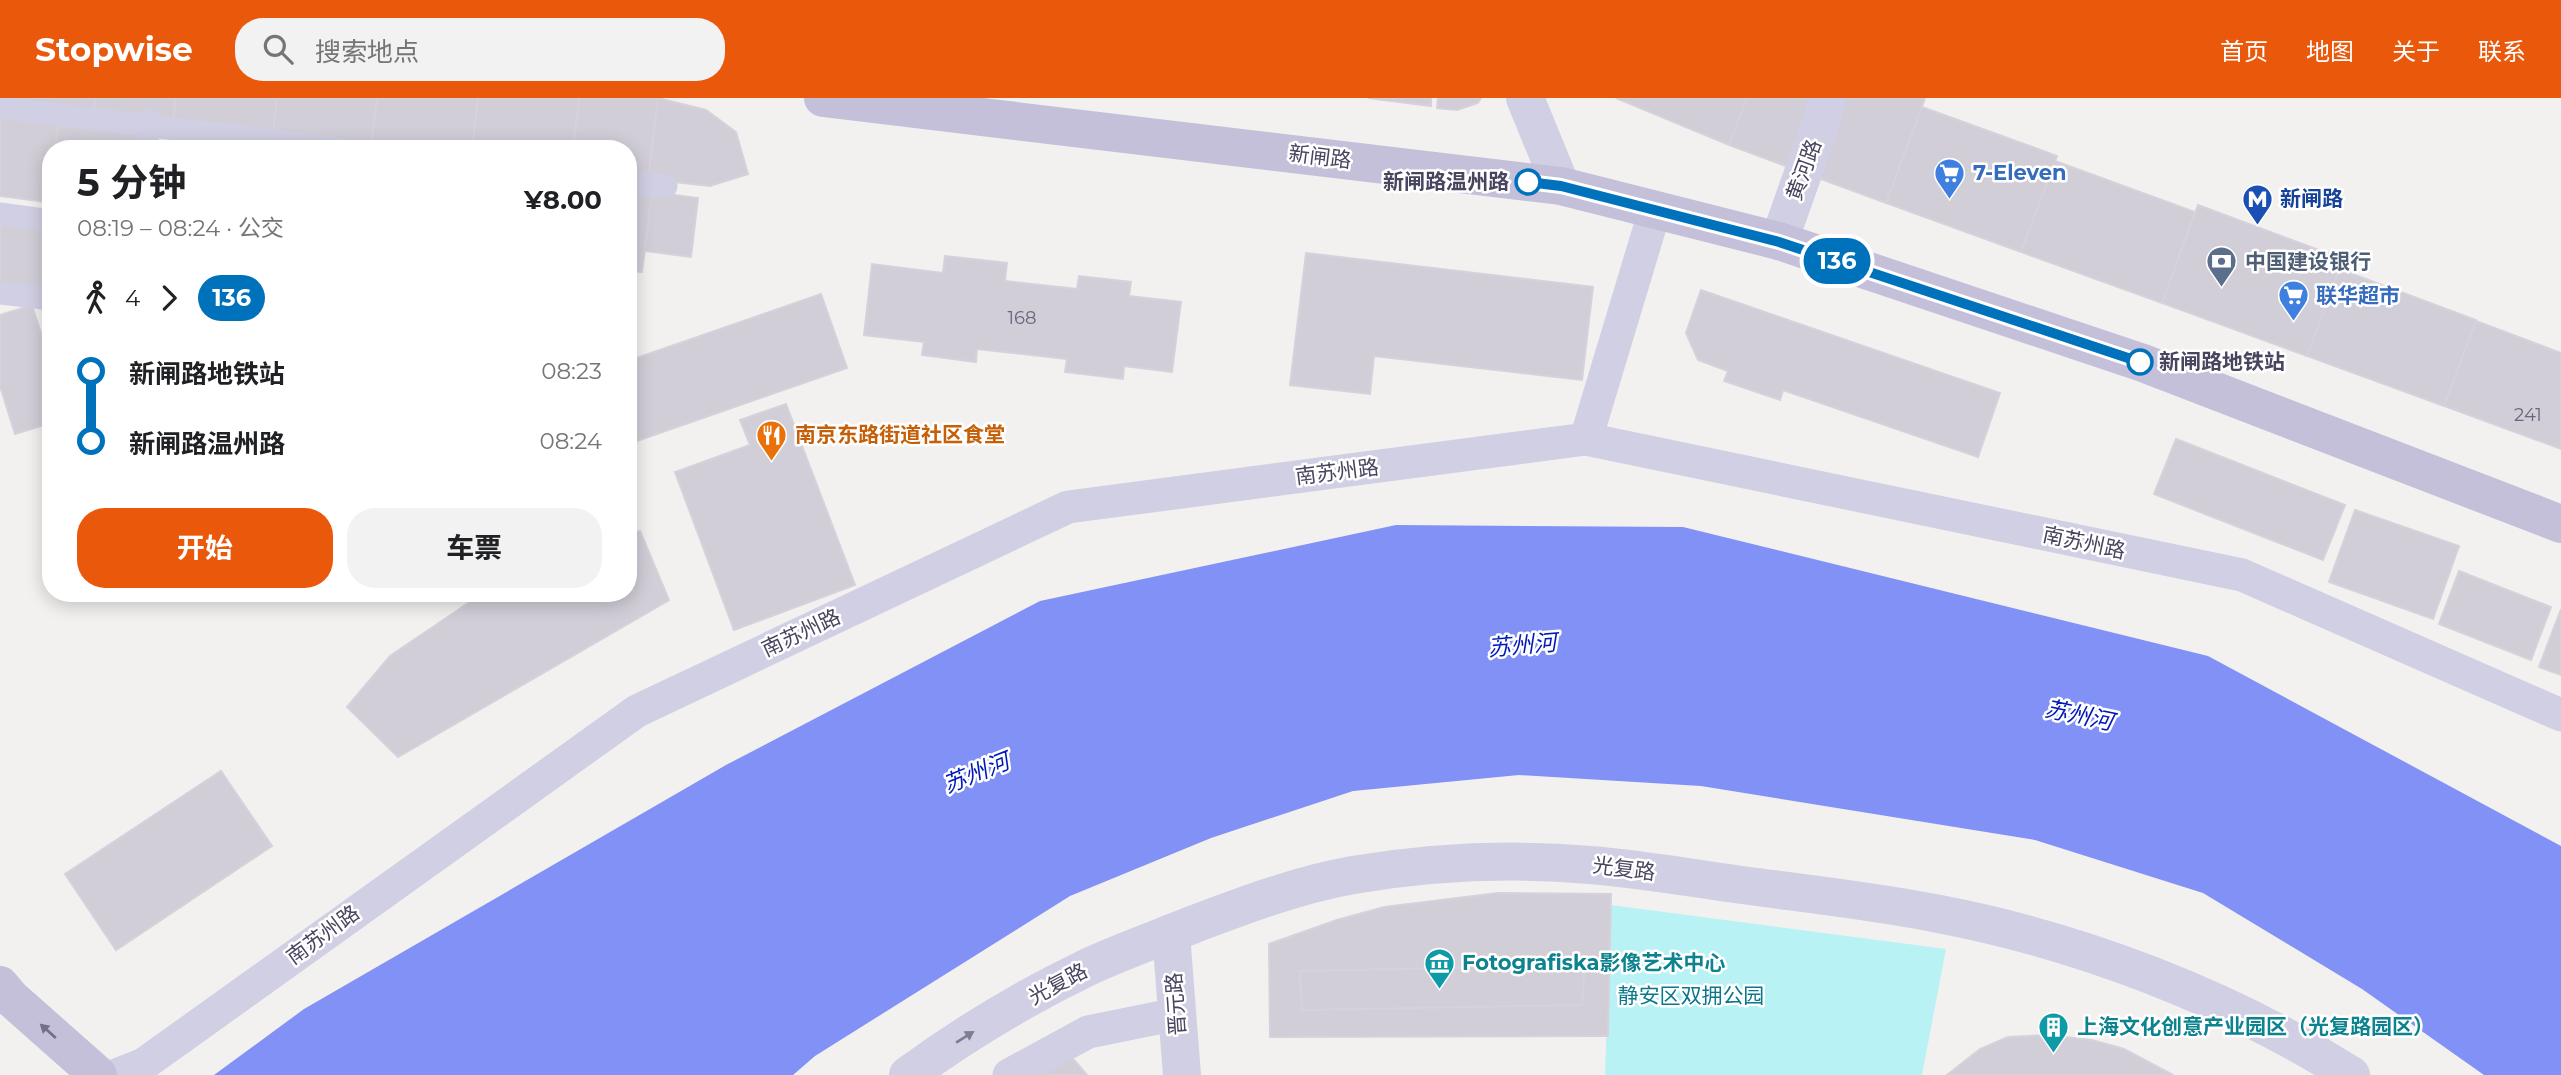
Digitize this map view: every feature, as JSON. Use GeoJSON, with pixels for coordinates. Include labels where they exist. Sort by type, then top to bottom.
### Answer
{"type":"FeatureCollection","features":[{"type":"Feature","properties":{"kind":"main road","name":"新闸路"},"geometry":{"type":"LineString","coordinates":[[822,98],[1561,186],[1779,242],[2143,363],[2561,524]]}},
{"type":"Feature","properties":{"kind":"main road"},"geometry":{"type":"LineString","coordinates":[[0,985],[11,998],[98,1075]]}},
{"type":"Feature","properties":{"kind":"street"},"geometry":{"type":"LineString","coordinates":[[1525,98],[1561,186]]}},
{"type":"Feature","properties":{"kind":"street","name":"黄河路"},"geometry":{"type":"LineString","coordinates":[[1779,242],[1822,120],[1827,98]]}},
{"type":"Feature","properties":{"kind":"street"},"geometry":{"type":"LineString","coordinates":[[1586,439],[1655,210]]}},
{"type":"Feature","properties":{"kind":"street","name":"南苏州路"},"geometry":{"type":"LineString","coordinates":[[116,1075],[144,1064],[637,710],[1068,507],[1586,439],[2242,575],[2561,715]]}},
{"type":"Feature","properties":{"kind":"street","name":"光复路"},"geometry":{"type":"LineString","coordinates":[[908,1075],[953,1045],[1087,968],[1266,898],[1351,876],[1486,861],[1594,865],[1891,905],[1990,925],[2123,965],[2198,996],[2300,1046],[2351,1075]]}},
{"type":"Feature","properties":{"kind":"street","name":"晋元路"},"geometry":{"type":"LineString","coordinates":[[1171,934],[1177,1014]]}},
{"type":"Feature","properties":{"kind":"street"},"geometry":{"type":"LineString","coordinates":[[1009,1075],[1088,1032],[1177,1014],[1182,1075]]}},
{"type":"Feature","properties":{"kind":"lane"},"geometry":{"type":"LineString","coordinates":[[0,107],[148,132],[239,140]]}},
{"type":"Feature","properties":{"kind":"lane"},"geometry":{"type":"LineString","coordinates":[[637,183],[666,186]]}},
{"type":"Feature","properties":{"kind":"lane"},"geometry":{"type":"LineString","coordinates":[[0,214],[42,220]]}},
{"type":"Feature","properties":{"kind":"lane"},"geometry":{"type":"LineString","coordinates":[[0,293],[42,298]]}},
{"type":"Feature","properties":{"kind":"green space","name":"静安区双拥公园"},"geometry":{"type":"Polygon","coordinates":[[[1611,905],[1946,949],[1922,1075],[1605,1075],[1611,905]]]}},
{"type":"Feature","properties":{"kind":"water","name":"苏州河"},"geometry":{"type":"Polygon","coordinates":[[[1396,525],[1683,527],[2208,656],[2561,846],[2561,1075],[2484,1075],[2362,989],[2203,893],[2035,840],[1701,786],[1519,775],[1353,791],[1211,838],[1070,896],[815,1056],[793,1075],[214,1075],[304,1009],[726,765],[1040,601],[1396,525]]]}},
{"type":"Feature","properties":{"kind":"building"},"geometry":{"type":"Polygon","coordinates":[[[0,98],[96,98],[94,110],[0,98]]]}},
{"type":"Feature","properties":{"kind":"building"},"geometry":{"type":"Polygon","coordinates":[[[96,98],[176,98],[173,120],[94,110],[96,98]]]}},
{"type":"Feature","properties":{"kind":"building"},"geometry":{"type":"Polygon","coordinates":[[[176,98],[277,98],[273,132],[173,120],[176,98]]]}},
{"type":"Feature","properties":{"kind":"building"},"geometry":{"type":"Polygon","coordinates":[[[277,98],[377,98],[372,140],[333,140],[273,132],[277,98]]]}},
{"type":"Feature","properties":{"kind":"building"},"geometry":{"type":"Polygon","coordinates":[[[377,98],[478,98],[473,140],[372,140],[377,98]]]}},
{"type":"Feature","properties":{"kind":"building"},"geometry":{"type":"Polygon","coordinates":[[[478,98],[579,98],[574,140],[473,140],[478,98]]]}},
{"type":"Feature","properties":{"kind":"building"},"geometry":{"type":"Polygon","coordinates":[[[579,98],[658,98],[648,179],[637,177],[637,140],[574,140],[579,98]]]}},
{"type":"Feature","properties":{"kind":"building"},"geometry":{"type":"Polygon","coordinates":[[[658,98],[706,110],[736,132],[748,174],[710,186],[648,179],[658,98]]]}},
{"type":"Feature","properties":{"kind":"building"},"geometry":{"type":"Polygon","coordinates":[[[1368,98],[1431,98],[1431,106],[1368,98]]]}},
{"type":"Feature","properties":{"kind":"building"},"geometry":{"type":"Polygon","coordinates":[[[1438,98],[1481,98],[1478,103],[1457,110],[1437,108],[1438,98]]]}},
{"type":"Feature","properties":{"kind":"building"},"geometry":{"type":"Polygon","coordinates":[[[1616,98],[1747,98],[1729,145],[1616,98]]]}},
{"type":"Feature","properties":{"kind":"building"},"geometry":{"type":"Polygon","coordinates":[[[1747,98],[1925,98],[1886,203],[1729,145],[1747,98]]]}},
{"type":"Feature","properties":{"kind":"building"},"geometry":{"type":"Polygon","coordinates":[[[1922,107],[2057,156],[2021,252],[1886,203],[1922,107]]]}},
{"type":"Feature","properties":{"kind":"building"},"geometry":{"type":"Polygon","coordinates":[[[0,116],[58,123],[56,140],[42,140],[42,201],[0,196],[0,116]]]}},
{"type":"Feature","properties":{"kind":"building"},"geometry":{"type":"Polygon","coordinates":[[[58,123],[141,133],[140,140],[56,140],[58,123]]]}},
{"type":"Feature","properties":{"kind":"building"},"geometry":{"type":"Polygon","coordinates":[[[178,133],[220,140],[177,140],[178,133]]]}},
{"type":"Feature","properties":{"kind":"building"},"geometry":{"type":"Polygon","coordinates":[[[2055,161],[2195,212],[2162,303],[2021,252],[2055,161]]]}},
{"type":"Feature","properties":{"kind":"building"},"geometry":{"type":"Polygon","coordinates":[[[637,190],[652,192],[642,272],[637,272],[637,190]]]}},
{"type":"Feature","properties":{"kind":"building"},"geometry":{"type":"Polygon","coordinates":[[[652,192],[698,198],[691,257],[645,251],[652,192]]]}},
{"type":"Feature","properties":{"kind":"building"},"geometry":{"type":"Polygon","coordinates":[[[2198,205],[2343,259],[2307,356],[2162,303],[2198,205]]]}},
{"type":"Feature","properties":{"kind":"building"},"geometry":{"type":"Polygon","coordinates":[[[0,219],[42,224],[42,294],[0,288],[0,219]]]}},
{"type":"Feature","properties":{"kind":"building"},"geometry":{"type":"Polygon","coordinates":[[[1306,253],[1593,287],[1582,380],[1374,356],[1370,394],[1290,385],[1306,253]]]}},
{"type":"Feature","properties":{"kind":"building"},"geometry":{"type":"Polygon","coordinates":[[[945,256],[1007,263],[1005,281],[1077,289],[1079,276],[1131,282],[1129,296],[1181,302],[1172,372],[1124,366],[1123,379],[1065,372],[1067,359],[977,349],[976,362],[922,355],[924,342],[864,335],[872,264],[943,273],[945,256]]]}},
{"type":"Feature","properties":{"kind":"building"},"geometry":{"type":"Polygon","coordinates":[[[2339,269],[2476,320],[2444,406],[2307,356],[2339,269]]]}},
{"type":"Feature","properties":{"kind":"building"},"geometry":{"type":"Polygon","coordinates":[[[1701,290],[2000,393],[1978,457],[1783,390],[1780,400],[1724,381],[1728,371],[1698,360],[1686,333],[1701,290]]]}},
{"type":"Feature","properties":{"kind":"building"},"geometry":{"type":"Polygon","coordinates":[[[821,294],[847,368],[637,441],[637,358],[821,294]]]}},
{"type":"Feature","properties":{"kind":"building"},"geometry":{"type":"Polygon","coordinates":[[[32,305],[42,337],[42,426],[15,434],[0,386],[0,315],[32,305]]]}},
{"type":"Feature","properties":{"kind":"building"},"geometry":{"type":"Polygon","coordinates":[[[2476,321],[2561,353],[2561,449],[2444,406],[2476,321]]]}},
{"type":"Feature","properties":{"kind":"building"},"geometry":{"type":"Polygon","coordinates":[[[786,404],[855,585],[734,630],[675,472],[750,445],[740,420],[786,404]]]}},
{"type":"Feature","properties":{"kind":"building"},"geometry":{"type":"Polygon","coordinates":[[[2176,439],[2345,505],[2323,560],[2154,494],[2176,439]]]}},
{"type":"Feature","properties":{"kind":"building"},"geometry":{"type":"Polygon","coordinates":[[[2355,510],[2459,546],[2433,619],[2329,582],[2355,510]]]}},
{"type":"Feature","properties":{"kind":"building"},"geometry":{"type":"Polygon","coordinates":[[[640,531],[669,600],[398,757],[347,707],[390,656],[470,602],[637,602],[637,532],[640,531]]]}},
{"type":"Feature","properties":{"kind":"building"},"geometry":{"type":"Polygon","coordinates":[[[2459,571],[2551,607],[2531,660],[2439,624],[2459,571]]]}},
{"type":"Feature","properties":{"kind":"building"},"geometry":{"type":"Polygon","coordinates":[[[2561,609],[2561,675],[2539,667],[2561,609]]]}},
{"type":"Feature","properties":{"kind":"building"},"geometry":{"type":"Polygon","coordinates":[[[221,771],[272,846],[116,950],[65,874],[221,771]]]}},
{"type":"Feature","properties":{"kind":"building","name":"Fotografiska影像艺术中心"},"geometry":{"type":"Polygon","coordinates":[[[1498,893],[1611,894],[1608,1036],[1270,1037],[1269,944],[1384,907],[1498,893]]]}},
{"type":"Feature","properties":{"kind":"building"},"geometry":{"type":"Polygon","coordinates":[[[1585,965],[1582,1005],[1302,1010],[1300,971],[1585,965]]]}},
{"type":"Feature","properties":{"kind":"building","name":"上海文化创意产业园区（光复路园区）"},"geometry":{"type":"Polygon","coordinates":[[[2048,1035],[2092,1040],[2124,1049],[2173,1075],[1947,1075],[1980,1049],[2008,1037],[2048,1035]]]}},
{"type":"Feature","properties":{"kind":"building"},"geometry":{"type":"Polygon","coordinates":[[[1062,1046],[1087,1075],[1009,1075],[1062,1046]]]}},
{"type":"Feature","properties":{"kind":"bus line","name":"136"},"geometry":{"type":"LineString","coordinates":[[1528,182],[1561,186],[1779,242],[2140,362]]}},
{"type":"Feature","properties":{"kind":"place","name":"新闸路温州路"},"geometry":{"type":"Point","coordinates":[1528,182]}},
{"type":"Feature","properties":{"kind":"place","name":"7-Eleven"},"geometry":{"type":"Point","coordinates":[1950,200]}},
{"type":"Feature","properties":{"kind":"place","name":"新闸路"},"geometry":{"type":"Point","coordinates":[2257,226]}},
{"type":"Feature","properties":{"kind":"place","name":"中国建设银行"},"geometry":{"type":"Point","coordinates":[2222,289]}},
{"type":"Feature","properties":{"kind":"place","name":"联华超市"},"geometry":{"type":"Point","coordinates":[2293,323]}},
{"type":"Feature","properties":{"kind":"place","name":"新闸路地铁站"},"geometry":{"type":"Point","coordinates":[2140,362]}},
{"type":"Feature","properties":{"kind":"place","name":"南京东路街道社区食堂"},"geometry":{"type":"Point","coordinates":[772,462]}},
{"type":"Feature","properties":{"kind":"place","name":"Fotografiska影像艺术中心"},"geometry":{"type":"Point","coordinates":[1439,990]}},
{"type":"Feature","properties":{"kind":"place","name":"上海文化创意产业园区（光复路园区）"},"geometry":{"type":"Point","coordinates":[2054,1054]}}]}
